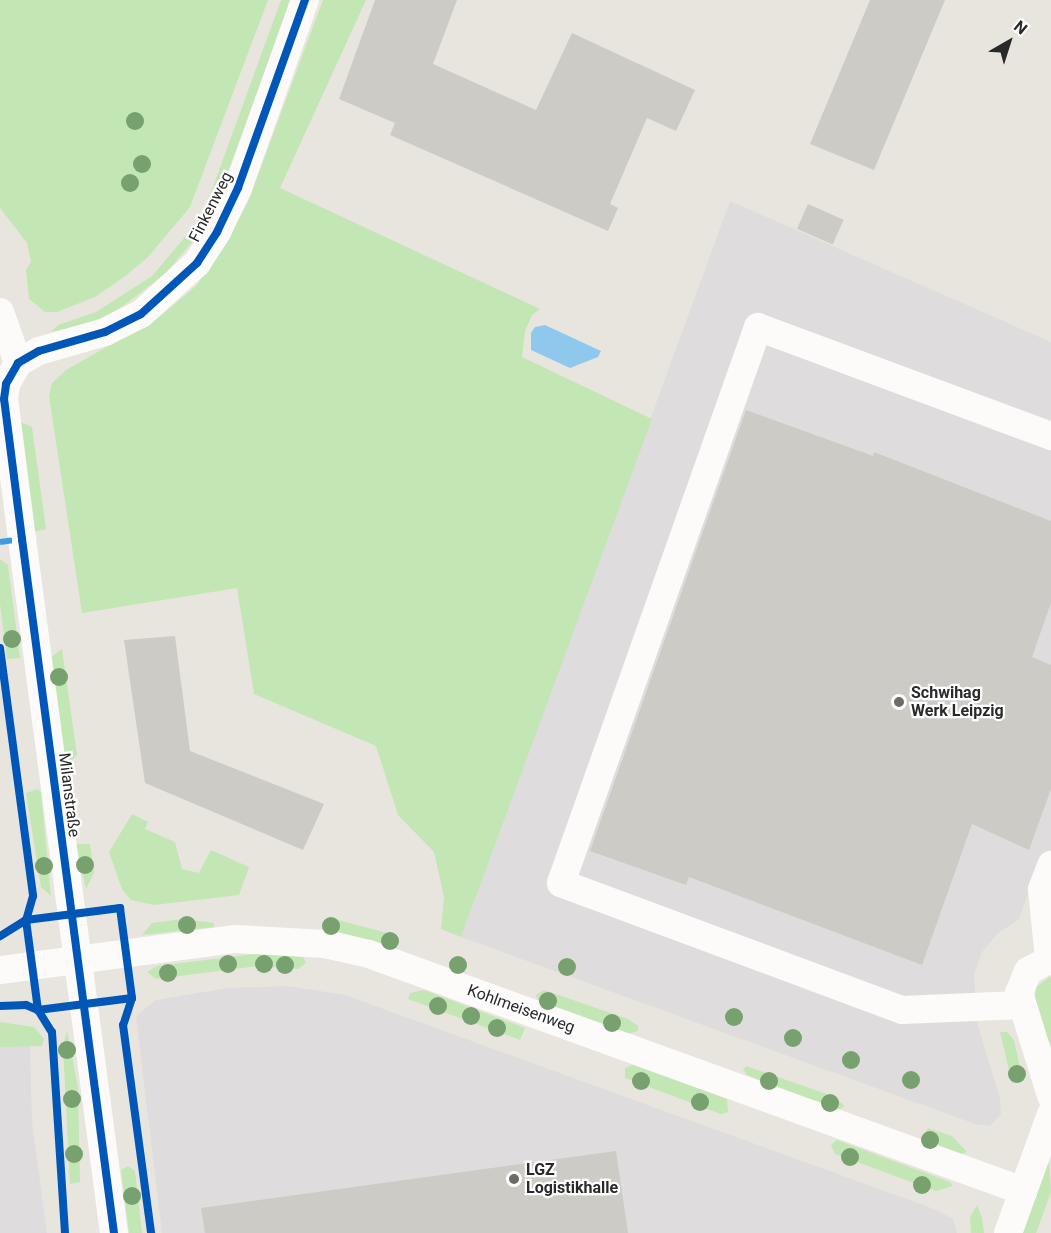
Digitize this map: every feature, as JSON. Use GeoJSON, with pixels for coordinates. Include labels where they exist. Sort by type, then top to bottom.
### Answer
{"type":"FeatureCollection","features":[{"type":"Feature","properties":{"kind":"street","name":"Finkenweg"},"geometry":{"type":"LineString","coordinates":[[9,357],[105,332],[141,314],[197,263],[218,232],[238,188],[305,0]]}},
{"type":"Feature","properties":{"kind":"street"},"geometry":{"type":"LineString","coordinates":[[0,312],[9,357]]}},
{"type":"Feature","properties":{"kind":"street"},"geometry":{"type":"LineString","coordinates":[[1021,1005],[902,1010],[561,883],[758,327],[1051,436]]}},
{"type":"Feature","properties":{"kind":"street","name":"Milanstraße"},"geometry":{"type":"LineString","coordinates":[[9,357],[4,399],[11,541],[78,960],[114,1233]]}},
{"type":"Feature","properties":{"kind":"street"},"geometry":{"type":"LineString","coordinates":[[1051,865],[1042,889],[1050,959],[1033,967],[1022,981],[1021,1005],[1051,1096]]}},
{"type":"Feature","properties":{"kind":"street","name":"Kohlmeisenweg"},"geometry":{"type":"LineString","coordinates":[[0,970],[236,939],[280,939],[369,954],[1023,1191]]}},
{"type":"Feature","properties":{"kind":"street"},"geometry":{"type":"LineString","coordinates":[[1008,1233],[1051,1114]]}},
{"type":"Feature","properties":{"kind":"shaded area"},"geometry":{"type":"Polygon","coordinates":[[[730,201],[1051,342],[1051,898],[1029,891],[1019,919],[997,934],[982,952],[974,974],[977,1022],[1000,1099],[1001,1114],[990,1126],[975,1124],[461,937],[730,201]]]}},
{"type":"Feature","properties":{"kind":"shaded area"},"geometry":{"type":"Polygon","coordinates":[[[288,986],[345,995],[934,1209],[953,1219],[957,1233],[162,1233],[136,1016],[156,1000],[228,988],[288,986]]]}},
{"type":"Feature","properties":{"kind":"shaded area"},"geometry":{"type":"Polygon","coordinates":[[[30,1045],[32,1122],[47,1233],[0,1233],[0,1047],[30,1045]]]}},
{"type":"Feature","properties":{"kind":"green space"},"geometry":{"type":"Polygon","coordinates":[[[0,0],[268,0],[190,207],[148,257],[124,277],[95,297],[57,312],[45,312],[29,299],[26,270],[31,262],[27,243],[0,208],[0,0]]]}},
{"type":"Feature","properties":{"kind":"green space"},"geometry":{"type":"Polygon","coordinates":[[[281,0],[291,0],[218,199],[197,236],[166,273],[123,306],[93,323],[51,332],[58,325],[96,312],[152,276],[202,217],[281,0]]]}},
{"type":"Feature","properties":{"kind":"green space"},"geometry":{"type":"Polygon","coordinates":[[[323,0],[366,0],[280,188],[540,309],[532,315],[525,331],[522,357],[652,419],[461,937],[441,929],[444,897],[434,852],[398,815],[376,746],[254,694],[237,588],[82,613],[49,396],[52,383],[66,370],[158,318],[196,286],[213,263],[248,202],[323,0]]]}},
{"type":"Feature","properties":{"kind":"green space"},"geometry":{"type":"Polygon","coordinates":[[[19,421],[32,427],[46,529],[33,532],[19,421]]]}},
{"type":"Feature","properties":{"kind":"green space"},"geometry":{"type":"Polygon","coordinates":[[[0,559],[8,565],[20,658],[7,659],[0,604],[0,559]]]}},
{"type":"Feature","properties":{"kind":"green space"},"geometry":{"type":"Polygon","coordinates":[[[62,649],[77,755],[72,760],[65,758],[50,658],[62,649]]]}},
{"type":"Feature","properties":{"kind":"green space"},"geometry":{"type":"Polygon","coordinates":[[[38,789],[41,793],[51,896],[41,887],[26,793],[38,789]]]}},
{"type":"Feature","properties":{"kind":"green space"},"geometry":{"type":"Polygon","coordinates":[[[132,814],[148,822],[145,829],[175,842],[182,869],[199,873],[211,850],[249,867],[239,895],[154,905],[131,900],[122,889],[109,852],[132,814]]]}},
{"type":"Feature","properties":{"kind":"green space"},"geometry":{"type":"Polygon","coordinates":[[[76,844],[90,844],[94,873],[86,889],[76,844]]]}},
{"type":"Feature","properties":{"kind":"green space"},"geometry":{"type":"Polygon","coordinates":[[[331,918],[387,933],[393,942],[387,946],[325,928],[331,918]]]}},
{"type":"Feature","properties":{"kind":"green space"},"geometry":{"type":"Polygon","coordinates":[[[182,919],[214,923],[214,927],[142,935],[152,923],[182,919]]]}},
{"type":"Feature","properties":{"kind":"green space"},"geometry":{"type":"Polygon","coordinates":[[[262,953],[303,957],[306,963],[298,969],[257,966],[156,979],[147,972],[157,966],[262,953]]]}},
{"type":"Feature","properties":{"kind":"green space"},"geometry":{"type":"Polygon","coordinates":[[[1051,976],[1051,1050],[1035,1000],[1036,987],[1051,976]]]}},
{"type":"Feature","properties":{"kind":"green space"},"geometry":{"type":"Polygon","coordinates":[[[424,990],[525,1028],[520,1040],[408,999],[410,993],[424,990]]]}},
{"type":"Feature","properties":{"kind":"green space"},"geometry":{"type":"Polygon","coordinates":[[[544,990],[628,1019],[638,1026],[638,1031],[628,1034],[538,1001],[536,995],[544,990]]]}},
{"type":"Feature","properties":{"kind":"green space"},"geometry":{"type":"Polygon","coordinates":[[[0,1022],[34,1027],[44,1039],[42,1046],[0,1047],[0,1022]]]}},
{"type":"Feature","properties":{"kind":"green space"},"geometry":{"type":"Polygon","coordinates":[[[67,1031],[78,1087],[80,1182],[70,1184],[63,1046],[67,1031]]]}},
{"type":"Feature","properties":{"kind":"green space"},"geometry":{"type":"Polygon","coordinates":[[[1000,1032],[1007,1032],[1014,1040],[1023,1081],[1012,1083],[1000,1032]]]}},
{"type":"Feature","properties":{"kind":"green space"},"geometry":{"type":"Polygon","coordinates":[[[633,1065],[727,1099],[728,1112],[721,1114],[625,1078],[625,1068],[633,1065]]]}},
{"type":"Feature","properties":{"kind":"green space"},"geometry":{"type":"Polygon","coordinates":[[[746,1066],[832,1096],[845,1106],[838,1110],[747,1075],[743,1070],[746,1066]]]}},
{"type":"Feature","properties":{"kind":"green space"},"geometry":{"type":"Polygon","coordinates":[[[928,1128],[952,1136],[967,1152],[961,1154],[922,1140],[928,1128]]]}},
{"type":"Feature","properties":{"kind":"green space"},"geometry":{"type":"Polygon","coordinates":[[[837,1140],[950,1182],[953,1186],[936,1191],[835,1154],[831,1145],[837,1140]]]}},
{"type":"Feature","properties":{"kind":"green space"},"geometry":{"type":"Polygon","coordinates":[[[1049,1161],[1051,1192],[1036,1233],[1023,1233],[1049,1161]]]}},
{"type":"Feature","properties":{"kind":"green space"},"geometry":{"type":"Polygon","coordinates":[[[128,1166],[135,1171],[142,1233],[129,1233],[121,1170],[128,1166]]]}},
{"type":"Feature","properties":{"kind":"green space"},"geometry":{"type":"Polygon","coordinates":[[[977,1205],[984,1233],[971,1233],[970,1217],[977,1205]]]}},
{"type":"Feature","properties":{"kind":"water"},"geometry":{"type":"Polygon","coordinates":[[[545,325],[601,351],[598,357],[570,368],[531,350],[531,333],[535,327],[545,325]]]}},
{"type":"Feature","properties":{"kind":"building"},"geometry":{"type":"Polygon","coordinates":[[[375,0],[457,0],[433,64],[536,110],[572,33],[695,90],[676,131],[647,118],[610,204],[618,208],[608,231],[390,135],[395,123],[339,99],[375,0]]]}},
{"type":"Feature","properties":{"kind":"building"},"geometry":{"type":"Polygon","coordinates":[[[870,0],[945,0],[874,170],[810,144],[870,0]]]}},
{"type":"Feature","properties":{"kind":"building"},"geometry":{"type":"Polygon","coordinates":[[[808,204],[844,220],[833,245],[797,229],[808,204]]]}},
{"type":"Feature","properties":{"kind":"building"},"geometry":{"type":"Polygon","coordinates":[[[746,410],[873,456],[874,452],[1051,521],[1051,603],[1032,657],[1051,665],[1051,789],[1029,850],[972,824],[922,965],[689,877],[686,885],[590,851],[746,410]]]}},
{"type":"Feature","properties":{"kind":"building"},"geometry":{"type":"Polygon","coordinates":[[[175,636],[190,751],[324,804],[303,850],[145,783],[124,640],[175,636]]]}},
{"type":"Feature","properties":{"kind":"building","name":"LGZ Logistikhalle"},"geometry":{"type":"Polygon","coordinates":[[[616,1151],[628,1233],[205,1233],[201,1208],[616,1151]]]}},
{"type":"Feature","properties":{"kind":"marked path"},"geometry":{"type":"LineString","coordinates":[[0,542],[22,539]]}},
{"type":"Feature","properties":{"kind":"cycle path"},"geometry":{"type":"LineString","coordinates":[[114,1233],[4,399],[6,384],[18,363],[39,351],[105,332],[141,314],[197,263],[217,232],[238,188],[305,0]]}},
{"type":"Feature","properties":{"kind":"cycle path"},"geometry":{"type":"LineString","coordinates":[[0,648],[33,896],[26,920],[0,936]]}},
{"type":"Feature","properties":{"kind":"cycle path"},"geometry":{"type":"LineString","coordinates":[[120,908],[132,998],[38,1010],[26,920],[120,908]]}},
{"type":"Feature","properties":{"kind":"cycle path"},"geometry":{"type":"LineString","coordinates":[[132,998],[123,1025],[151,1233]]}},
{"type":"Feature","properties":{"kind":"cycle path"},"geometry":{"type":"LineString","coordinates":[[0,1006],[26,1005],[38,1010],[52,1032],[65,1233]]}},
{"type":"Feature","properties":{"kind":"place","name":"Schwihag Werk Leipzig"},"geometry":{"type":"Point","coordinates":[899,702]}},
{"type":"Feature","properties":{"kind":"place","name":"LGZ Logistikhalle"},"geometry":{"type":"Point","coordinates":[514,1179]}}]}
